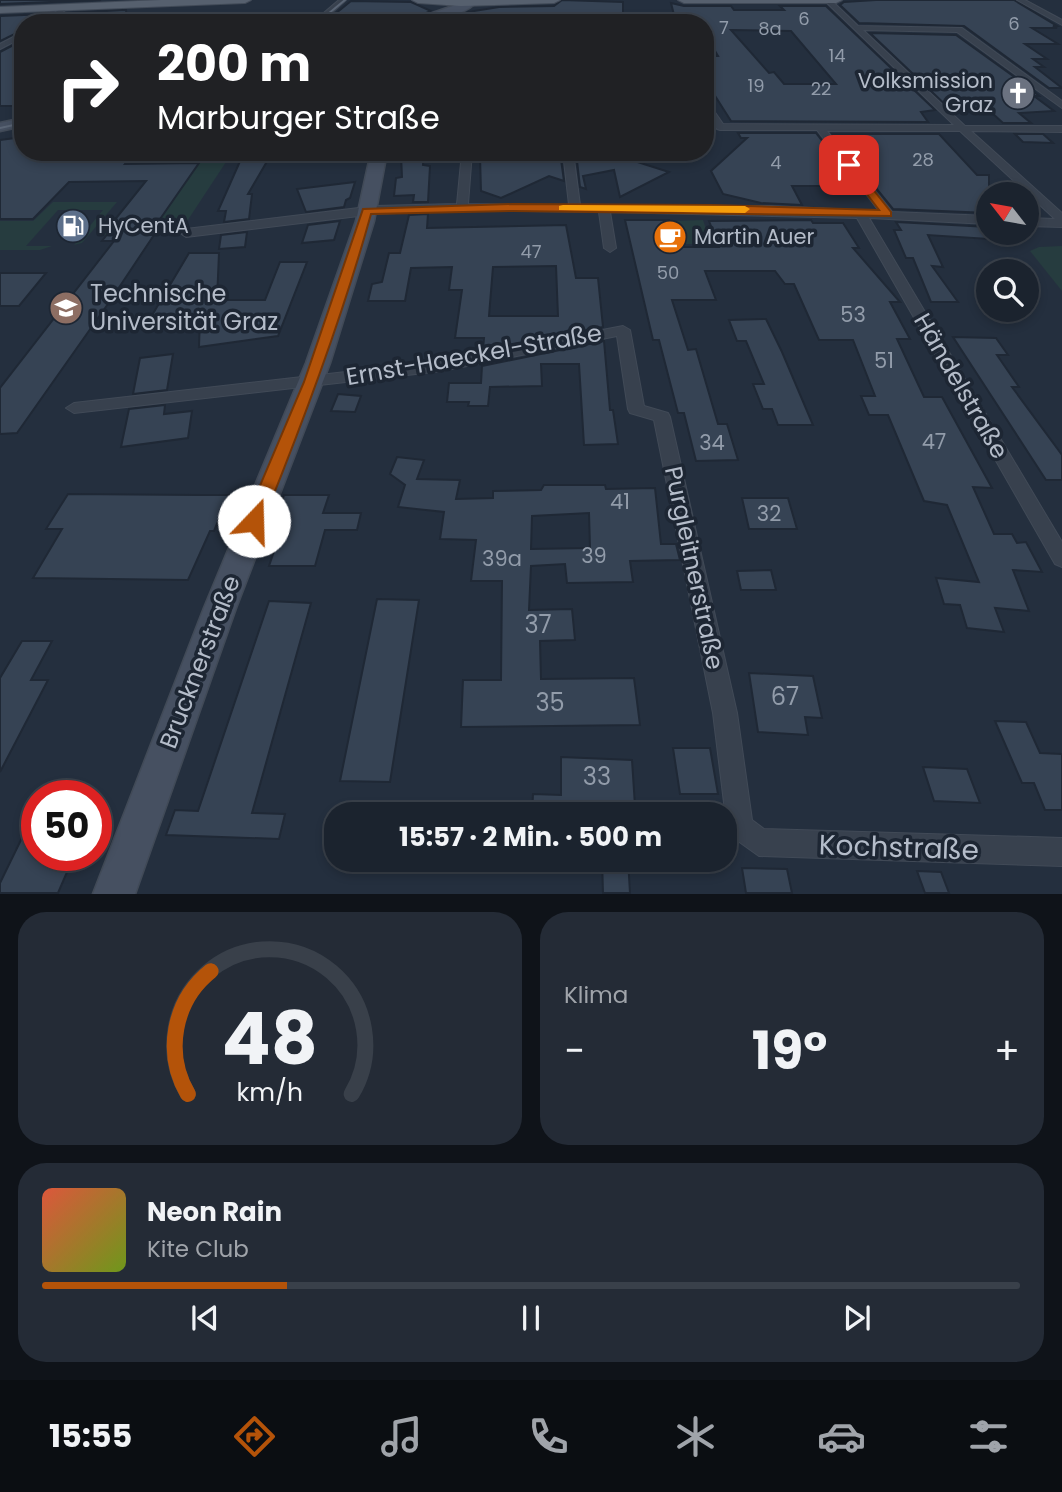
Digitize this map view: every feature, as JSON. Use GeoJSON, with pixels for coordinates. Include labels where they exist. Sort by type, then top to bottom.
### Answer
{"type":"FeatureCollection","features":[{"type":"Feature","properties":{"kind":"main road"},"geometry":{"type":"LineString","coordinates":[[0,9],[64,9],[245,0]]}},
{"type":"Feature","properties":{"kind":"main road"},"geometry":{"type":"LineString","coordinates":[[418,0],[554,0]]}},
{"type":"Feature","properties":{"kind":"main road"},"geometry":{"type":"LineString","coordinates":[[684,0],[836,0]]}},
{"type":"Feature","properties":{"kind":"main road"},"geometry":{"type":"LineString","coordinates":[[442,14],[471,2]]}},
{"type":"Feature","properties":{"kind":"main road","name":"Brucknerstraße"},"geometry":{"type":"LineString","coordinates":[[114,894],[220,608],[312,382],[345,287],[367,211],[377,161]]}},
{"type":"Feature","properties":{"kind":"street"},"geometry":{"type":"LineString","coordinates":[[326,14],[343,0]]}},
{"type":"Feature","properties":{"kind":"street"},"geometry":{"type":"LineString","coordinates":[[1020,0],[1062,23]]}},
{"type":"Feature","properties":{"kind":"street"},"geometry":{"type":"LineString","coordinates":[[828,1],[1062,221]]}},
{"type":"Feature","properties":{"kind":"street"},"geometry":{"type":"LineString","coordinates":[[56,14],[64,9]]}},
{"type":"Feature","properties":{"kind":"street"},"geometry":{"type":"LineString","coordinates":[[857,28],[959,30],[1062,105]]}},
{"type":"Feature","properties":{"kind":"street"},"geometry":{"type":"LineString","coordinates":[[714,118],[719,127],[1062,129]]}},
{"type":"Feature","properties":{"kind":"street"},"geometry":{"type":"LineString","coordinates":[[819,127],[887,214]]}},
{"type":"Feature","properties":{"kind":"street"},"geometry":{"type":"LineString","coordinates":[[462,207],[466,161]]}},
{"type":"Feature","properties":{"kind":"street"},"geometry":{"type":"LineString","coordinates":[[569,161],[575,208]]}},
{"type":"Feature","properties":{"kind":"street"},"geometry":{"type":"LineString","coordinates":[[186,233],[367,211],[462,207],[860,213],[976,219]]}},
{"type":"Feature","properties":{"kind":"street"},"geometry":{"type":"LineString","coordinates":[[604,209],[610,248]]}},
{"type":"Feature","properties":{"kind":"street","name":"Händelstraße"},"geometry":{"type":"LineString","coordinates":[[860,213],[1062,559]]}},
{"type":"Feature","properties":{"kind":"street"},"geometry":{"type":"LineString","coordinates":[[1040,222],[1062,221]]}},
{"type":"Feature","properties":{"kind":"street","name":"Ernst-Haeckel-Straße"},"geometry":{"type":"LineString","coordinates":[[74,408],[442,366],[623,330]]}},
{"type":"Feature","properties":{"kind":"street","name":"Purgleitnerstraße"},"geometry":{"type":"LineString","coordinates":[[623,330],[636,409],[662,417],[723,701],[740,827]]}},
{"type":"Feature","properties":{"kind":"street","name":"Kochstraße"},"geometry":{"type":"LineString","coordinates":[[740,827],[760,842],[1062,852]]}},
{"type":"Feature","properties":{"kind":"green space"},"geometry":{"type":"Polygon","coordinates":[[[227,161],[178,235],[128,235],[109,232],[100,235],[111,224],[198,164],[159,163],[227,161]]]}},
{"type":"Feature","properties":{"kind":"green space"},"geometry":{"type":"Polygon","coordinates":[[[53,202],[117,202],[82,243],[74,245],[103,210],[58,210],[26,246],[52,246],[40,250],[0,250],[0,221],[33,221],[53,202]]]}},
{"type":"Feature","properties":{"kind":"green space"},"geometry":{"type":"Polygon","coordinates":[[[703,220],[711,244],[683,244],[675,221],[703,220]]]}},
{"type":"Feature","properties":{"kind":"green space"},"geometry":{"type":"Polygon","coordinates":[[[1062,246],[1062,291],[1030,251],[1039,247],[1062,246]]]}},
{"type":"Feature","properties":{"kind":"building"},"geometry":{"type":"Polygon","coordinates":[[[0,0],[101,0],[0,4],[0,0]]]}},
{"type":"Feature","properties":{"kind":"building"},"geometry":{"type":"Polygon","coordinates":[[[562,0],[623,2],[623,14],[468,12],[499,7],[554,6],[562,0]]]}},
{"type":"Feature","properties":{"kind":"building"},"geometry":{"type":"Polygon","coordinates":[[[1014,0],[1057,26],[1032,28],[1058,44],[1025,44],[1047,59],[1033,59],[1044,67],[1035,67],[1062,88],[1049,88],[964,26],[859,23],[840,5],[844,2],[1014,0]]]}},
{"type":"Feature","properties":{"kind":"building"},"geometry":{"type":"Polygon","coordinates":[[[351,1],[411,2],[431,11],[424,14],[335,14],[351,1]]]}},
{"type":"Feature","properties":{"kind":"building"},"geometry":{"type":"Polygon","coordinates":[[[671,3],[684,6],[731,6],[734,10],[784,10],[780,6],[826,6],[935,110],[921,112],[928,122],[731,121],[714,94],[714,56],[718,56],[714,49],[714,14],[674,14],[671,3]],[[731,30],[769,73],[774,72],[784,84],[836,84],[791,31],[731,30]]]}},
{"type":"Feature","properties":{"kind":"building"},"geometry":{"type":"Polygon","coordinates":[[[126,10],[126,14],[64,14],[126,10]]]}},
{"type":"Feature","properties":{"kind":"building"},"geometry":{"type":"Polygon","coordinates":[[[14,15],[14,34],[0,41],[0,16],[14,15]]]}},
{"type":"Feature","properties":{"kind":"building"},"geometry":{"type":"Polygon","coordinates":[[[870,33],[956,35],[1030,88],[1039,96],[1034,96],[1054,111],[1019,113],[1031,123],[1003,123],[991,112],[952,111],[870,33]]]}},
{"type":"Feature","properties":{"kind":"building"},"geometry":{"type":"Polygon","coordinates":[[[14,45],[14,106],[0,106],[0,52],[14,45]]]}},
{"type":"Feature","properties":{"kind":"building"},"geometry":{"type":"Polygon","coordinates":[[[738,133],[816,133],[857,186],[792,186],[802,205],[761,203],[723,194],[711,171],[747,138],[741,138],[738,133]]]}},
{"type":"Feature","properties":{"kind":"building"},"geometry":{"type":"Polygon","coordinates":[[[832,134],[939,134],[977,175],[989,175],[989,182],[976,182],[976,212],[893,209],[832,134]]]}},
{"type":"Feature","properties":{"kind":"building"},"geometry":{"type":"Polygon","coordinates":[[[1015,134],[1043,134],[1053,143],[1023,142],[1015,134]]]}},
{"type":"Feature","properties":{"kind":"building"},"geometry":{"type":"Polygon","coordinates":[[[14,138],[14,161],[199,163],[149,235],[154,235],[110,301],[17,433],[0,434],[0,388],[114,241],[102,241],[109,232],[105,232],[146,181],[69,182],[33,219],[0,219],[0,140],[14,138]]]}},
{"type":"Feature","properties":{"kind":"building"},"geometry":{"type":"Polygon","coordinates":[[[240,161],[267,161],[248,194],[252,194],[249,219],[224,222],[226,211],[218,211],[240,161]]]}},
{"type":"Feature","properties":{"kind":"building"},"geometry":{"type":"Polygon","coordinates":[[[401,161],[423,161],[423,165],[430,166],[428,202],[413,202],[414,195],[394,196],[396,178],[402,177],[401,161]]]}},
{"type":"Feature","properties":{"kind":"building"},"geometry":{"type":"Polygon","coordinates":[[[480,161],[561,161],[564,181],[549,176],[501,198],[481,191],[480,161]]]}},
{"type":"Feature","properties":{"kind":"building"},"geometry":{"type":"Polygon","coordinates":[[[577,161],[634,161],[669,172],[620,197],[614,170],[583,176],[586,189],[580,187],[577,161]]]}},
{"type":"Feature","properties":{"kind":"building"},"geometry":{"type":"Polygon","coordinates":[[[355,182],[344,207],[306,212],[297,189],[355,182]]]}},
{"type":"Feature","properties":{"kind":"building"},"geometry":{"type":"Polygon","coordinates":[[[428,214],[427,228],[566,225],[576,278],[598,278],[603,327],[483,350],[484,338],[455,338],[462,290],[449,290],[452,267],[411,268],[405,301],[368,301],[372,284],[382,282],[389,253],[400,253],[409,215],[428,214]],[[556,266],[493,267],[489,316],[558,316],[556,266]]]}},
{"type":"Feature","properties":{"kind":"building"},"geometry":{"type":"Polygon","coordinates":[[[625,220],[669,220],[677,247],[719,247],[709,221],[811,220],[813,223],[843,223],[859,248],[853,248],[900,302],[890,302],[910,339],[897,339],[924,397],[942,397],[992,488],[973,487],[994,534],[1012,534],[1017,543],[1026,542],[1042,572],[1013,570],[1029,611],[995,608],[1004,632],[967,628],[960,605],[944,604],[936,578],[979,582],[947,505],[924,501],[888,415],[869,415],[861,396],[875,396],[853,340],[819,340],[794,284],[785,284],[775,271],[705,271],[716,300],[672,300],[688,350],[696,349],[718,424],[727,424],[738,460],[696,461],[684,413],[678,413],[659,340],[653,340],[625,220]]]}},
{"type":"Feature","properties":{"kind":"building"},"geometry":{"type":"Polygon","coordinates":[[[340,221],[334,240],[302,243],[308,225],[340,221]]]}},
{"type":"Feature","properties":{"kind":"building"},"geometry":{"type":"Polygon","coordinates":[[[896,222],[976,226],[976,238],[928,235],[943,267],[932,266],[958,302],[931,302],[913,258],[906,258],[894,230],[901,230],[896,222]]]}},
{"type":"Feature","properties":{"kind":"building"},"geometry":{"type":"Polygon","coordinates":[[[247,232],[245,247],[219,249],[221,235],[247,232]]]}},
{"type":"Feature","properties":{"kind":"building"},"geometry":{"type":"Polygon","coordinates":[[[189,253],[219,253],[217,300],[265,300],[280,262],[307,262],[278,336],[199,347],[200,316],[151,317],[189,253]]]}},
{"type":"Feature","properties":{"kind":"building"},"geometry":{"type":"Polygon","coordinates":[[[0,273],[46,273],[19,306],[0,306],[0,273]]]}},
{"type":"Feature","properties":{"kind":"building"},"geometry":{"type":"Polygon","coordinates":[[[766,319],[813,425],[778,425],[772,409],[763,409],[753,384],[764,384],[746,341],[737,341],[729,320],[766,319]]]}},
{"type":"Feature","properties":{"kind":"building"},"geometry":{"type":"Polygon","coordinates":[[[953,337],[996,338],[1008,355],[997,355],[1019,387],[1012,387],[1062,455],[1062,480],[1046,480],[953,337]]]}},
{"type":"Feature","properties":{"kind":"building"},"geometry":{"type":"Polygon","coordinates":[[[604,341],[610,410],[613,410],[618,444],[584,445],[579,364],[541,364],[542,386],[490,387],[488,406],[468,406],[469,402],[447,402],[449,383],[481,383],[482,366],[604,341]]]}},
{"type":"Feature","properties":{"kind":"building"},"geometry":{"type":"Polygon","coordinates":[[[173,354],[167,390],[133,394],[140,358],[173,354]]]}},
{"type":"Feature","properties":{"kind":"building"},"geometry":{"type":"Polygon","coordinates":[[[338,394],[361,396],[355,412],[331,411],[338,394]]]}},
{"type":"Feature","properties":{"kind":"building"},"geometry":{"type":"Polygon","coordinates":[[[165,405],[164,414],[192,411],[188,438],[121,447],[129,409],[165,405]]]}},
{"type":"Feature","properties":{"kind":"building"},"geometry":{"type":"Polygon","coordinates":[[[397,457],[424,460],[417,479],[460,480],[456,499],[493,498],[493,491],[541,490],[544,485],[605,485],[606,489],[655,488],[661,544],[676,544],[680,560],[630,561],[633,582],[567,583],[565,564],[531,566],[529,610],[572,609],[575,640],[540,641],[541,679],[634,678],[640,725],[461,727],[463,680],[501,680],[502,581],[471,581],[476,540],[440,539],[444,512],[398,507],[405,485],[390,474],[397,457]],[[589,513],[532,516],[531,549],[590,548],[589,513]]]}},
{"type":"Feature","properties":{"kind":"building"},"geometry":{"type":"Polygon","coordinates":[[[68,494],[229,495],[214,531],[210,531],[188,580],[33,578],[62,529],[46,529],[68,494]]]}},
{"type":"Feature","properties":{"kind":"building"},"geometry":{"type":"Polygon","coordinates":[[[284,495],[329,495],[323,513],[361,513],[357,530],[325,530],[315,566],[269,566],[287,513],[278,513],[284,495]]]}},
{"type":"Feature","properties":{"kind":"building"},"geometry":{"type":"Polygon","coordinates":[[[742,498],[788,498],[797,529],[749,529],[742,498]]]}},
{"type":"Feature","properties":{"kind":"building"},"geometry":{"type":"Polygon","coordinates":[[[771,570],[776,590],[741,590],[737,571],[771,570]]]}},
{"type":"Feature","properties":{"kind":"building"},"geometry":{"type":"Polygon","coordinates":[[[377,599],[419,600],[390,782],[340,781],[377,599]]]}},
{"type":"Feature","properties":{"kind":"building"},"geometry":{"type":"Polygon","coordinates":[[[269,601],[311,603],[252,813],[285,814],[279,839],[166,835],[175,810],[198,811],[269,601]]]}},
{"type":"Feature","properties":{"kind":"building"},"geometry":{"type":"Polygon","coordinates":[[[22,641],[52,641],[31,680],[48,680],[0,772],[0,678],[22,641]]]}},
{"type":"Feature","properties":{"kind":"building"},"geometry":{"type":"Polygon","coordinates":[[[749,673],[813,676],[822,718],[805,717],[808,735],[758,732],[749,673]]]}},
{"type":"Feature","properties":{"kind":"building"},"geometry":{"type":"Polygon","coordinates":[[[995,721],[1026,722],[1040,753],[1062,754],[1062,810],[1045,810],[1034,783],[1022,783],[995,721]]]}},
{"type":"Feature","properties":{"kind":"building"},"geometry":{"type":"Polygon","coordinates":[[[673,748],[710,748],[718,794],[680,794],[673,748]]]}},
{"type":"Feature","properties":{"kind":"building"},"geometry":{"type":"Polygon","coordinates":[[[561,757],[632,760],[635,802],[533,802],[533,794],[561,795],[561,757]]]}},
{"type":"Feature","properties":{"kind":"building"},"geometry":{"type":"Polygon","coordinates":[[[923,767],[967,769],[980,803],[934,801],[923,767]]]}},
{"type":"Feature","properties":{"kind":"building"},"geometry":{"type":"Polygon","coordinates":[[[21,840],[21,871],[68,871],[58,893],[0,893],[0,883],[21,840]]]}},
{"type":"Feature","properties":{"kind":"building"},"geometry":{"type":"Polygon","coordinates":[[[742,868],[787,869],[792,893],[746,893],[742,868]]]}},
{"type":"Feature","properties":{"kind":"building"},"geometry":{"type":"Polygon","coordinates":[[[917,871],[941,872],[949,893],[925,893],[917,871]]]}},
{"type":"Feature","properties":{"kind":"building"},"geometry":{"type":"Polygon","coordinates":[[[602,872],[629,872],[630,893],[603,893],[602,872]]]}},
{"type":"Feature","properties":{"kind":"tram line"},"geometry":{"type":"LineString","coordinates":[[328,14],[345,0]]}},
{"type":"Feature","properties":{"kind":"tram line"},"geometry":{"type":"LineString","coordinates":[[0,128],[14,125]]}},
{"type":"Feature","properties":{"kind":"slow traffic"},"geometry":{"type":"LineString","coordinates":[[563,208],[745,209]]}},
{"type":"Feature","properties":{"kind":"place","name":"Volksmission Graz"},"geometry":{"type":"Point","coordinates":[1018,93]}},
{"type":"Feature","properties":{"kind":"place","name":"HyCentA"},"geometry":{"type":"Point","coordinates":[73,226]}},
{"type":"Feature","properties":{"kind":"place","name":"Martin Auer"},"geometry":{"type":"Point","coordinates":[670,237]}},
{"type":"Feature","properties":{"kind":"place","name":"Technische Universität Graz"},"geometry":{"type":"Point","coordinates":[66,308]}},
{"type":"Feature","properties":{"kind":"route"},"geometry":{"type":"LineString","coordinates":[[254,521],[312,382],[345,287],[367,211],[513,207],[887,214],[849,165]]}}]}
